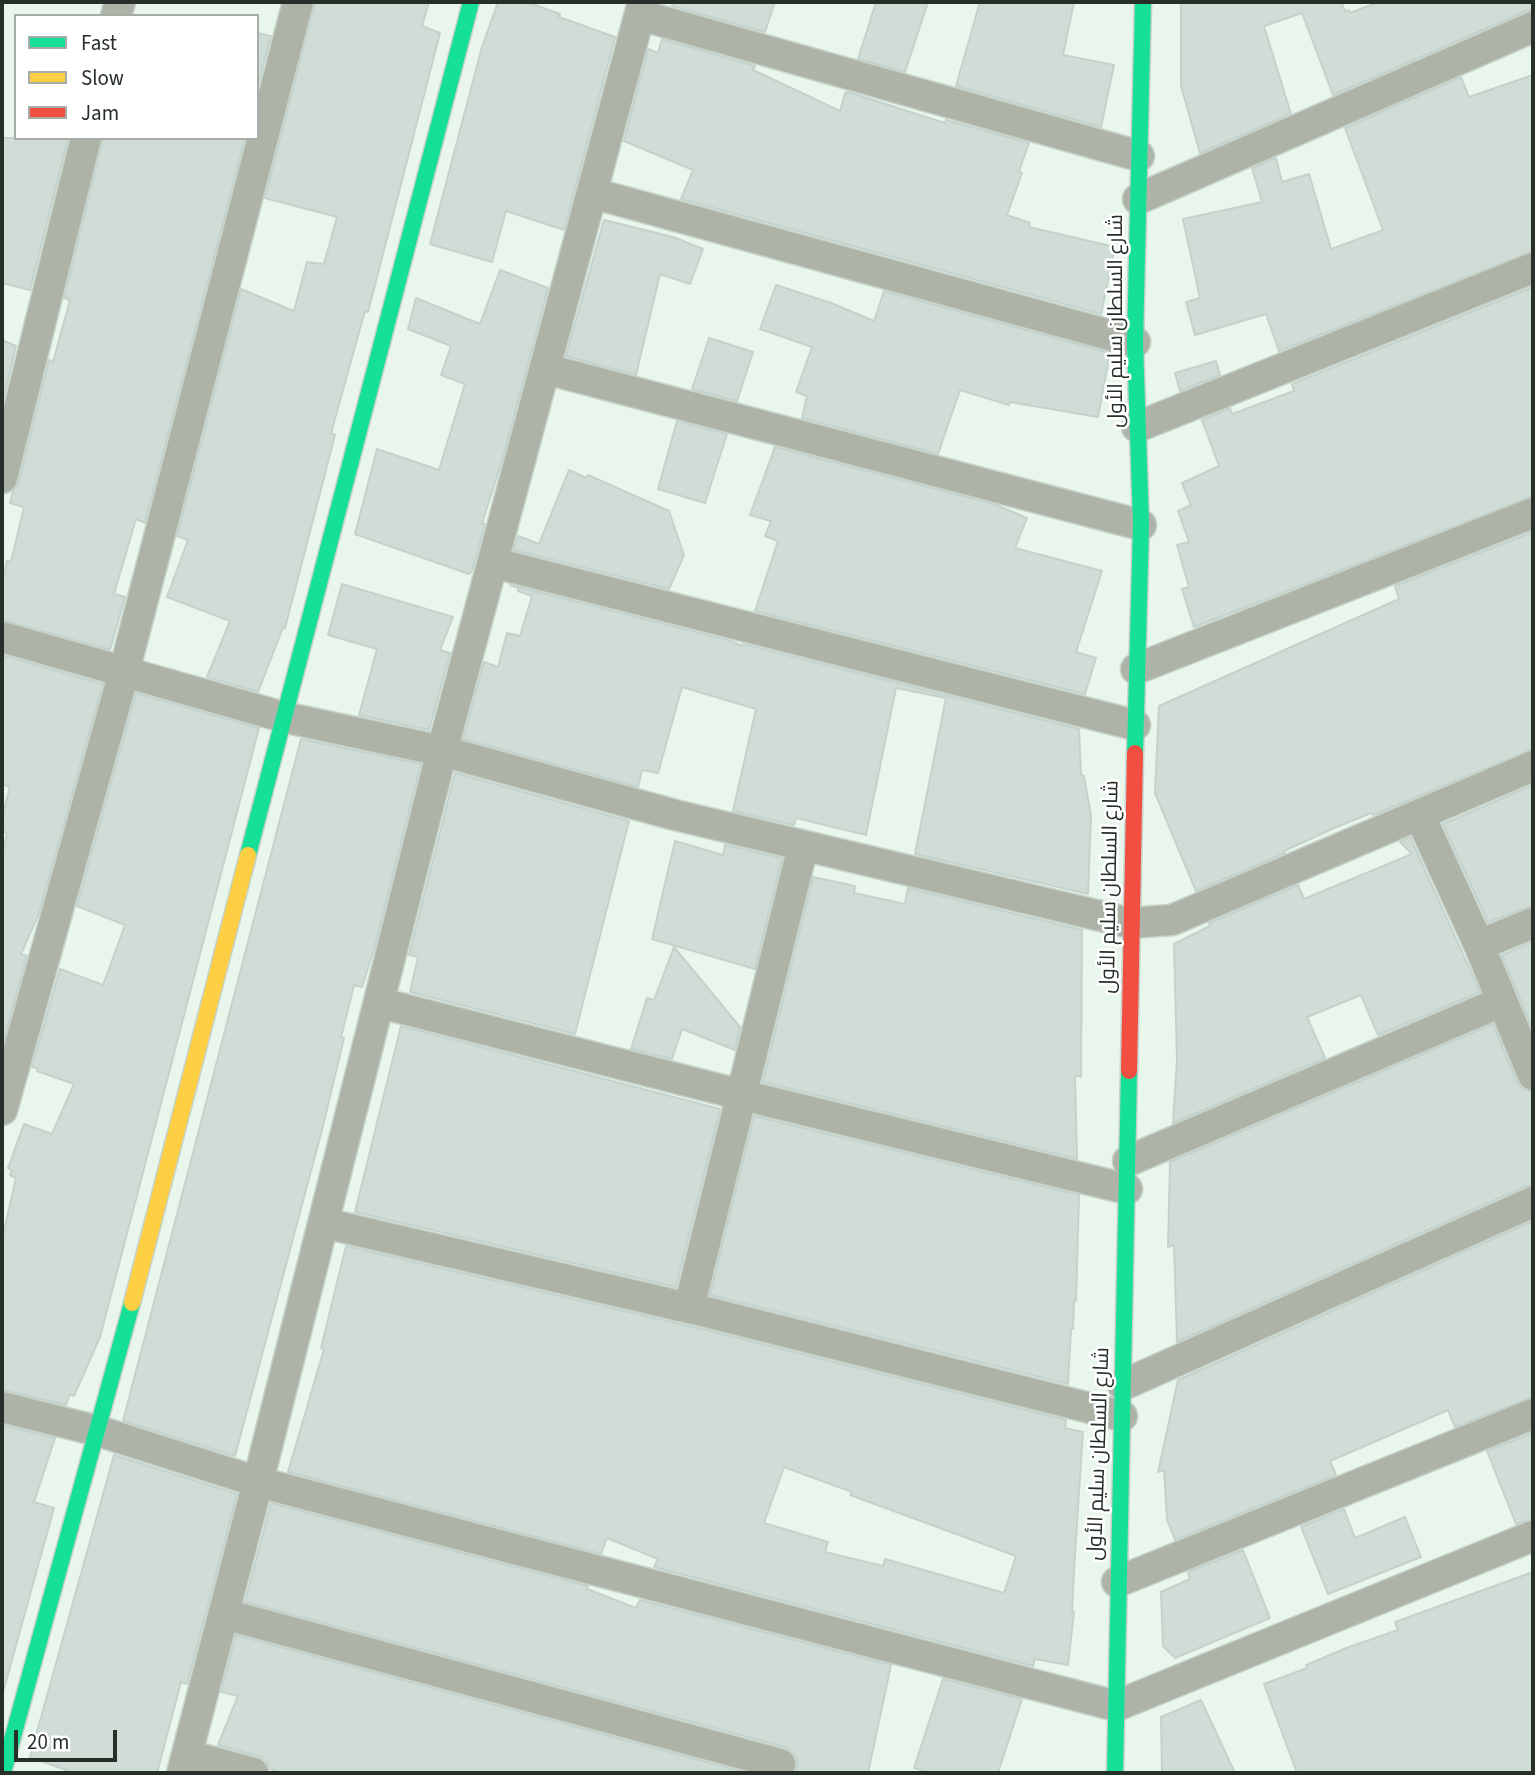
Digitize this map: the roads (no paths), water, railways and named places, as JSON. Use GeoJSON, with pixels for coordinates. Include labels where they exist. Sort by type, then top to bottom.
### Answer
{"type":"FeatureCollection","features":[{"type":"Feature","properties":{"kind":"street"},"geometry":{"type":"LineString","coordinates":[[2,1110],[124,672],[298,2]]}},
{"type":"Feature","properties":{"kind":"street"},"geometry":{"type":"LineString","coordinates":[[3,1773],[98,1432],[471,2]]}},
{"type":"Feature","properties":{"kind":"street","name":"شارع السلطان سليم الأول"},"geometry":{"type":"LineString","coordinates":[[1115,1773],[1117,1582],[1128,1175],[1130,923],[1141,525],[1135,342],[1143,2]]}},
{"type":"Feature","properties":{"kind":"street"},"geometry":{"type":"LineString","coordinates":[[253,1773],[184,1764],[324,1223],[442,751],[642,9],[1139,156]]}},
{"type":"Feature","properties":{"kind":"street"},"geometry":{"type":"LineString","coordinates":[[1138,199],[1533,27]]}},
{"type":"Feature","properties":{"kind":"street"},"geometry":{"type":"LineString","coordinates":[[2,478],[86,140]]}},
{"type":"Feature","properties":{"kind":"street"},"geometry":{"type":"LineString","coordinates":[[592,193],[1135,342]]}},
{"type":"Feature","properties":{"kind":"street"},"geometry":{"type":"LineString","coordinates":[[1137,427],[1533,268]]}},
{"type":"Feature","properties":{"kind":"street"},"geometry":{"type":"LineString","coordinates":[[545,369],[1141,525]]}},
{"type":"Feature","properties":{"kind":"street"},"geometry":{"type":"LineString","coordinates":[[1136,669],[1533,513]]}},
{"type":"Feature","properties":{"kind":"street"},"geometry":{"type":"LineString","coordinates":[[494,563],[1135,724]]}},
{"type":"Feature","properties":{"kind":"street"},"geometry":{"type":"LineString","coordinates":[[2,637],[284,716],[442,751],[675,815],[1130,923],[1172,920],[1533,766]]}},
{"type":"Feature","properties":{"kind":"street"},"geometry":{"type":"LineString","coordinates":[[1420,816],[1479,945],[1533,1075]]}},
{"type":"Feature","properties":{"kind":"street"},"geometry":{"type":"LineString","coordinates":[[689,1308],[803,846]]}},
{"type":"Feature","properties":{"kind":"street"},"geometry":{"type":"LineString","coordinates":[[1479,945],[1533,923]]}},
{"type":"Feature","properties":{"kind":"street"},"geometry":{"type":"LineString","coordinates":[[380,1003],[742,1095],[1128,1175],[1501,1002]]}},
{"type":"Feature","properties":{"kind":"street"},"geometry":{"type":"LineString","coordinates":[[1123,1385],[1533,1202]]}},
{"type":"Feature","properties":{"kind":"street"},"geometry":{"type":"LineString","coordinates":[[324,1223],[689,1308],[1122,1416]]}},
{"type":"Feature","properties":{"kind":"street"},"geometry":{"type":"LineString","coordinates":[[2,1407],[98,1432],[258,1482],[1116,1706],[1533,1536]]}},
{"type":"Feature","properties":{"kind":"street"},"geometry":{"type":"LineString","coordinates":[[1117,1582],[1533,1414]]}},
{"type":"Feature","properties":{"kind":"street"},"geometry":{"type":"LineString","coordinates":[[224,1614],[780,1765]]}}]}
